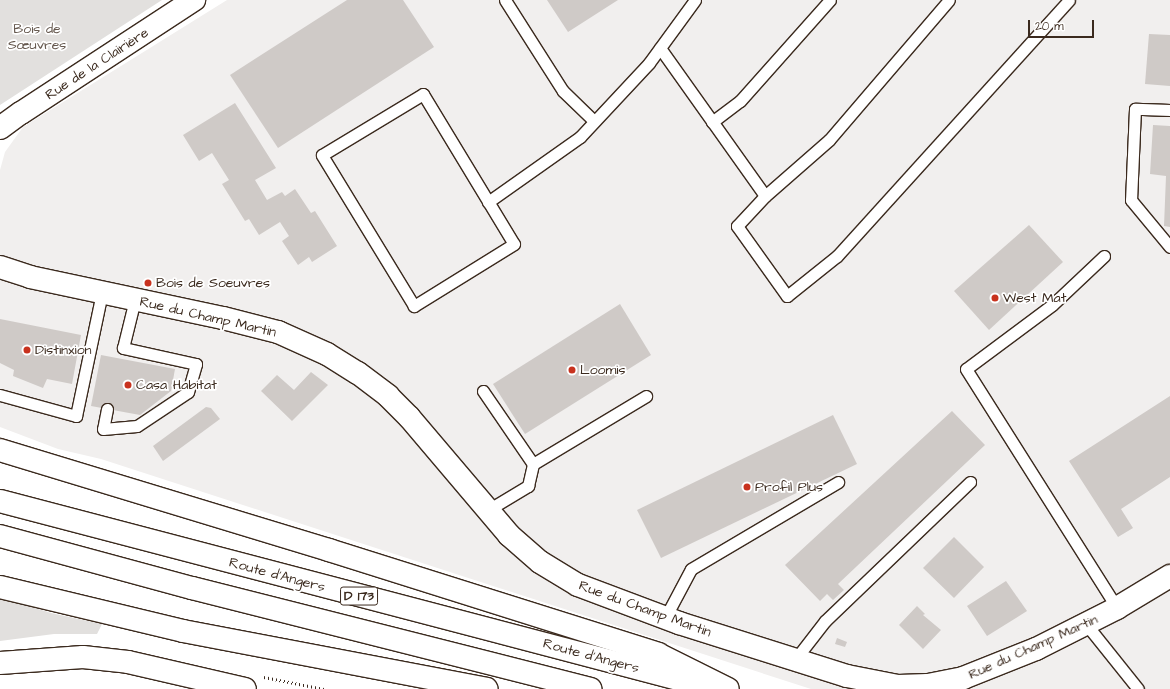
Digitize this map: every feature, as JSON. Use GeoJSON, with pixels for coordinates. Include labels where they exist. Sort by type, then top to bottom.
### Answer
{"type":"FeatureCollection","features":[{"type":"Feature","properties":{"kind":"main road","name":"Rue de la Clairière"},"geometry":{"type":"LineString","coordinates":[[0,128],[20,113],[194,0]]}},
{"type":"Feature","properties":{"kind":"main road","name":"Rue du Champ Martin"},"geometry":{"type":"LineString","coordinates":[[0,267],[30,277],[223,318],[278,332],[327,354],[358,373],[388,396],[409,417],[509,535],[540,562],[578,585],[665,618],[794,661],[847,676],[898,686],[928,685],[963,678],[1036,649],[1118,608],[1170,576]]}},
{"type":"Feature","properties":{"kind":"main road"},"geometry":{"type":"LineString","coordinates":[[0,450],[329,550],[658,654],[728,689]]}},
{"type":"Feature","properties":{"kind":"main road","name":"Route d'Angers"},"geometry":{"type":"LineString","coordinates":[[0,502],[718,689]]}},
{"type":"Feature","properties":{"kind":"main road","name":"D 173"},"geometry":{"type":"LineString","coordinates":[[0,536],[200,590],[590,689]]}},
{"type":"Feature","properties":{"kind":"main road"},"geometry":{"type":"LineString","coordinates":[[0,587],[183,631],[487,689]]}},
{"type":"Feature","properties":{"kind":"main road"},"geometry":{"type":"LineString","coordinates":[[0,663],[83,657],[128,662],[245,689]]}},
{"type":"Feature","properties":{"kind":"lane"},"geometry":{"type":"LineString","coordinates":[[505,0],[564,91],[594,121]]}},
{"type":"Feature","properties":{"kind":"lane"},"geometry":{"type":"LineString","coordinates":[[712,122],[740,101],[830,0]]}},
{"type":"Feature","properties":{"kind":"lane"},"geometry":{"type":"LineString","coordinates":[[949,0],[829,140],[765,196],[737,226],[787,296],[837,256],[1070,0]]}},
{"type":"Feature","properties":{"kind":"lane"},"geometry":{"type":"LineString","coordinates":[[488,202],[580,137],[649,63],[690,2]]}},
{"type":"Feature","properties":{"kind":"lane"},"geometry":{"type":"LineString","coordinates":[[660,48],[765,196]]}},
{"type":"Feature","properties":{"kind":"lane"},"geometry":{"type":"LineString","coordinates":[[423,94],[488,202],[514,244],[414,306],[322,155],[423,94]]}},
{"type":"Feature","properties":{"kind":"lane"},"geometry":{"type":"LineString","coordinates":[[1170,110],[1135,108],[1130,200],[1170,248]]}},
{"type":"Feature","properties":{"kind":"lane"},"geometry":{"type":"LineString","coordinates":[[1104,256],[1052,305],[966,369],[1118,608]]}},
{"type":"Feature","properties":{"kind":"lane"},"geometry":{"type":"LineString","coordinates":[[0,395],[76,416],[102,293]]}},
{"type":"Feature","properties":{"kind":"lane"},"geometry":{"type":"LineString","coordinates":[[118,359],[123,348],[135,299]]}},
{"type":"Feature","properties":{"kind":"lane"},"geometry":{"type":"LineString","coordinates":[[107,409],[103,429],[137,426],[188,392],[196,364],[123,348]]}},
{"type":"Feature","properties":{"kind":"lane"},"geometry":{"type":"LineString","coordinates":[[483,391],[533,464]]}},
{"type":"Feature","properties":{"kind":"lane"},"geometry":{"type":"LineString","coordinates":[[488,510],[528,486],[533,464],[646,396]]}},
{"type":"Feature","properties":{"kind":"lane"},"geometry":{"type":"LineString","coordinates":[[665,618],[691,569],[838,482]]}},
{"type":"Feature","properties":{"kind":"lane"},"geometry":{"type":"LineString","coordinates":[[794,661],[825,621],[970,482]]}},
{"type":"Feature","properties":{"kind":"lane"},"geometry":{"type":"LineString","coordinates":[[1086,624],[1138,689]]}},
{"type":"Feature","properties":{"kind":"shaded area"},"geometry":{"type":"Polygon","coordinates":[[[227,0],[1170,0],[1170,689],[811,689],[101,459],[58,449],[0,427],[0,170],[5,152],[23,127],[227,0]]]}},
{"type":"Feature","properties":{"kind":"green space","name":"Bois de Sœuvres"},"geometry":{"type":"Polygon","coordinates":[[[0,0],[162,0],[0,105],[0,0]]]}},
{"type":"Feature","properties":{"kind":"green space"},"geometry":{"type":"Polygon","coordinates":[[[0,597],[51,613],[102,624],[97,634],[54,634],[0,641],[0,597]]]}},
{"type":"Feature","properties":{"kind":"building"},"geometry":{"type":"Polygon","coordinates":[[[347,0],[403,0],[434,47],[278,148],[230,75],[347,0]]]}},
{"type":"Feature","properties":{"kind":"building"},"geometry":{"type":"Polygon","coordinates":[[[547,0],[618,0],[568,32],[547,0]]]}},
{"type":"Feature","properties":{"kind":"building"},"geometry":{"type":"Polygon","coordinates":[[[1149,34],[1170,35],[1170,86],[1145,84],[1149,34]]]}},
{"type":"Feature","properties":{"kind":"building"},"geometry":{"type":"Polygon","coordinates":[[[235,103],[276,168],[255,180],[267,200],[282,192],[285,196],[295,189],[311,213],[315,211],[337,246],[312,262],[309,257],[298,265],[282,241],[289,236],[280,222],[259,235],[249,219],[245,221],[222,184],[229,180],[212,153],[199,161],[183,135],[235,103]]]}},
{"type":"Feature","properties":{"kind":"building"},"geometry":{"type":"Polygon","coordinates":[[[1153,125],[1170,126],[1170,227],[1164,226],[1166,176],[1150,174],[1153,125]]]}},
{"type":"Feature","properties":{"kind":"building"},"geometry":{"type":"Polygon","coordinates":[[[1029,225],[1063,262],[989,330],[954,291],[1029,225]]]}},
{"type":"Feature","properties":{"kind":"building","name":"Loomis"},"geometry":{"type":"Polygon","coordinates":[[[620,304],[651,355],[525,434],[493,384],[620,304]]]}},
{"type":"Feature","properties":{"kind":"building"},"geometry":{"type":"Polygon","coordinates":[[[0,319],[81,335],[72,384],[47,379],[43,388],[13,376],[14,370],[0,363],[0,319]]]}},
{"type":"Feature","properties":{"kind":"building"},"geometry":{"type":"Polygon","coordinates":[[[101,355],[175,369],[171,391],[140,415],[91,406],[101,355]]]}},
{"type":"Feature","properties":{"kind":"building"},"geometry":{"type":"Polygon","coordinates":[[[311,372],[328,385],[292,421],[261,391],[277,375],[294,390],[311,372]]]}},
{"type":"Feature","properties":{"kind":"building"},"geometry":{"type":"Polygon","coordinates":[[[1170,396],[1170,477],[1121,509],[1133,528],[1118,537],[1069,461],[1170,396]]]}},
{"type":"Feature","properties":{"kind":"building"},"geometry":{"type":"Polygon","coordinates":[[[206,407],[211,408],[220,419],[163,461],[153,446],[206,407]]]}},
{"type":"Feature","properties":{"kind":"building"},"geometry":{"type":"Polygon","coordinates":[[[952,411],[985,445],[838,584],[844,590],[833,600],[827,594],[820,601],[785,565],[952,411]]]}},
{"type":"Feature","properties":{"kind":"building","name":"Profil Plus"},"geometry":{"type":"Polygon","coordinates":[[[833,415],[857,464],[661,558],[637,510],[833,415]]]}},
{"type":"Feature","properties":{"kind":"building"},"geometry":{"type":"Polygon","coordinates":[[[954,537],[984,567],[954,598],[923,568],[954,537]]]}},
{"type":"Feature","properties":{"kind":"building"},"geometry":{"type":"Polygon","coordinates":[[[1006,581],[1027,611],[987,636],[967,606],[1006,581]]]}},
{"type":"Feature","properties":{"kind":"building"},"geometry":{"type":"Polygon","coordinates":[[[917,606],[925,614],[923,615],[941,630],[923,649],[899,625],[917,606]]]}},
{"type":"Feature","properties":{"kind":"building"},"geometry":{"type":"Polygon","coordinates":[[[837,638],[847,642],[845,647],[835,644],[837,638]]]}},
{"type":"Feature","properties":{"kind":"place","name":"Bois de Soeuvres"},"geometry":{"type":"Point","coordinates":[148,283]}},
{"type":"Feature","properties":{"kind":"place","name":"West Mat"},"geometry":{"type":"Point","coordinates":[995,298]}},
{"type":"Feature","properties":{"kind":"place","name":"Distinxion"},"geometry":{"type":"Point","coordinates":[27,350]}},
{"type":"Feature","properties":{"kind":"place","name":"Loomis"},"geometry":{"type":"Point","coordinates":[572,370]}},
{"type":"Feature","properties":{"kind":"place","name":"Casa Habitat"},"geometry":{"type":"Point","coordinates":[128,385]}},
{"type":"Feature","properties":{"kind":"place","name":"Profil Plus"},"geometry":{"type":"Point","coordinates":[747,487]}}]}
